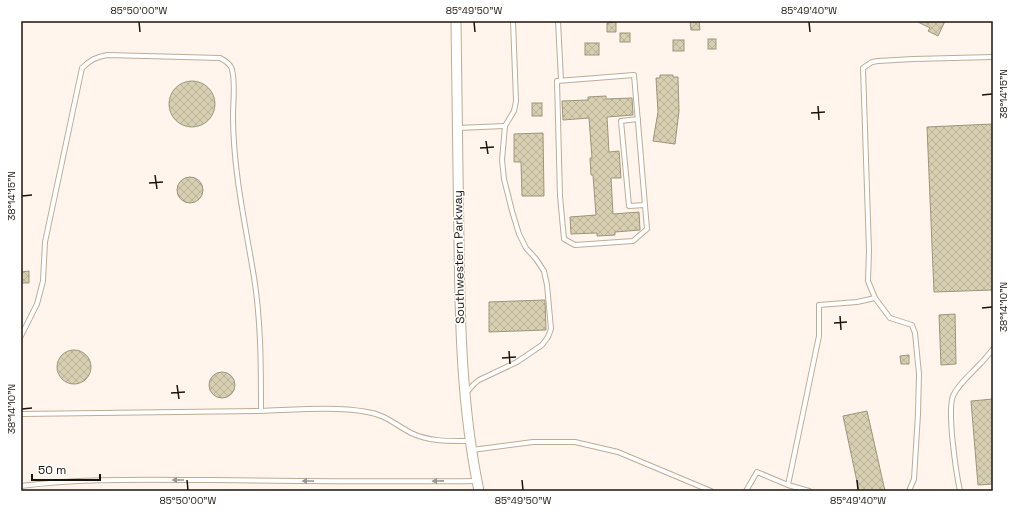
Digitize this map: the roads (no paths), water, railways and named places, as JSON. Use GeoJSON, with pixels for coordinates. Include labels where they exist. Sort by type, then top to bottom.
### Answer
{"type":"FeatureCollection","features":[{"type":"Feature","properties":{"kind":"street","name":"Southwestern Parkway"},"geometry":{"type":"LineString","coordinates":[[456,21],[461,339],[471,446],[479,491]]}},
{"type":"Feature","properties":{"kind":"lane"},"geometry":{"type":"LineString","coordinates":[[465,394],[479,380],[504,370],[542,345],[548,337],[551,329],[547,285],[544,270],[526,248],[519,234],[506,186],[502,160],[505,126],[514,111],[516,101],[513,21]]}},
{"type":"Feature","properties":{"kind":"lane"},"geometry":{"type":"LineString","coordinates":[[558,21],[561,80]]}},
{"type":"Feature","properties":{"kind":"lane"},"geometry":{"type":"LineString","coordinates":[[21,336],[38,304],[43,281],[45,242],[82,68],[89,61],[97,57],[107,55],[220,58],[227,61],[232,68],[234,92],[233,115],[235,164],[259,315],[261,351],[261,411]]}},
{"type":"Feature","properties":{"kind":"lane"},"geometry":{"type":"LineString","coordinates":[[909,491],[914,479],[918,414],[918,374],[915,332],[912,325],[890,318],[874,298],[868,281],[869,251],[863,68],[872,62],[878,61],[993,57]]}},
{"type":"Feature","properties":{"kind":"lane"},"geometry":{"type":"LineString","coordinates":[[634,75],[638,119],[647,229],[633,241],[574,245],[564,239],[560,196],[557,81],[634,75]]}},
{"type":"Feature","properties":{"kind":"lane"},"geometry":{"type":"LineString","coordinates":[[638,119],[620,121],[629,206],[645,205]]}},
{"type":"Feature","properties":{"kind":"lane"},"geometry":{"type":"LineString","coordinates":[[457,128],[505,126]]}},
{"type":"Feature","properties":{"kind":"lane"},"geometry":{"type":"LineString","coordinates":[[788,485],[820,336],[819,305],[857,302],[874,298]]}},
{"type":"Feature","properties":{"kind":"lane"},"geometry":{"type":"LineString","coordinates":[[960,491],[956,471],[952,424],[951,404],[953,395],[993,349]]}},
{"type":"Feature","properties":{"kind":"lane"},"geometry":{"type":"LineString","coordinates":[[21,414],[327,410],[368,412],[391,420],[411,433],[431,440],[471,446],[533,442],[575,442],[618,452],[711,491]]}},
{"type":"Feature","properties":{"kind":"lane"},"geometry":{"type":"LineString","coordinates":[[746,491],[756,472],[788,485],[809,491]]}},
{"type":"Feature","properties":{"kind":"lane"},"geometry":{"type":"LineString","coordinates":[[21,486],[48,482],[129,479],[418,482],[477,481]]}}]}
